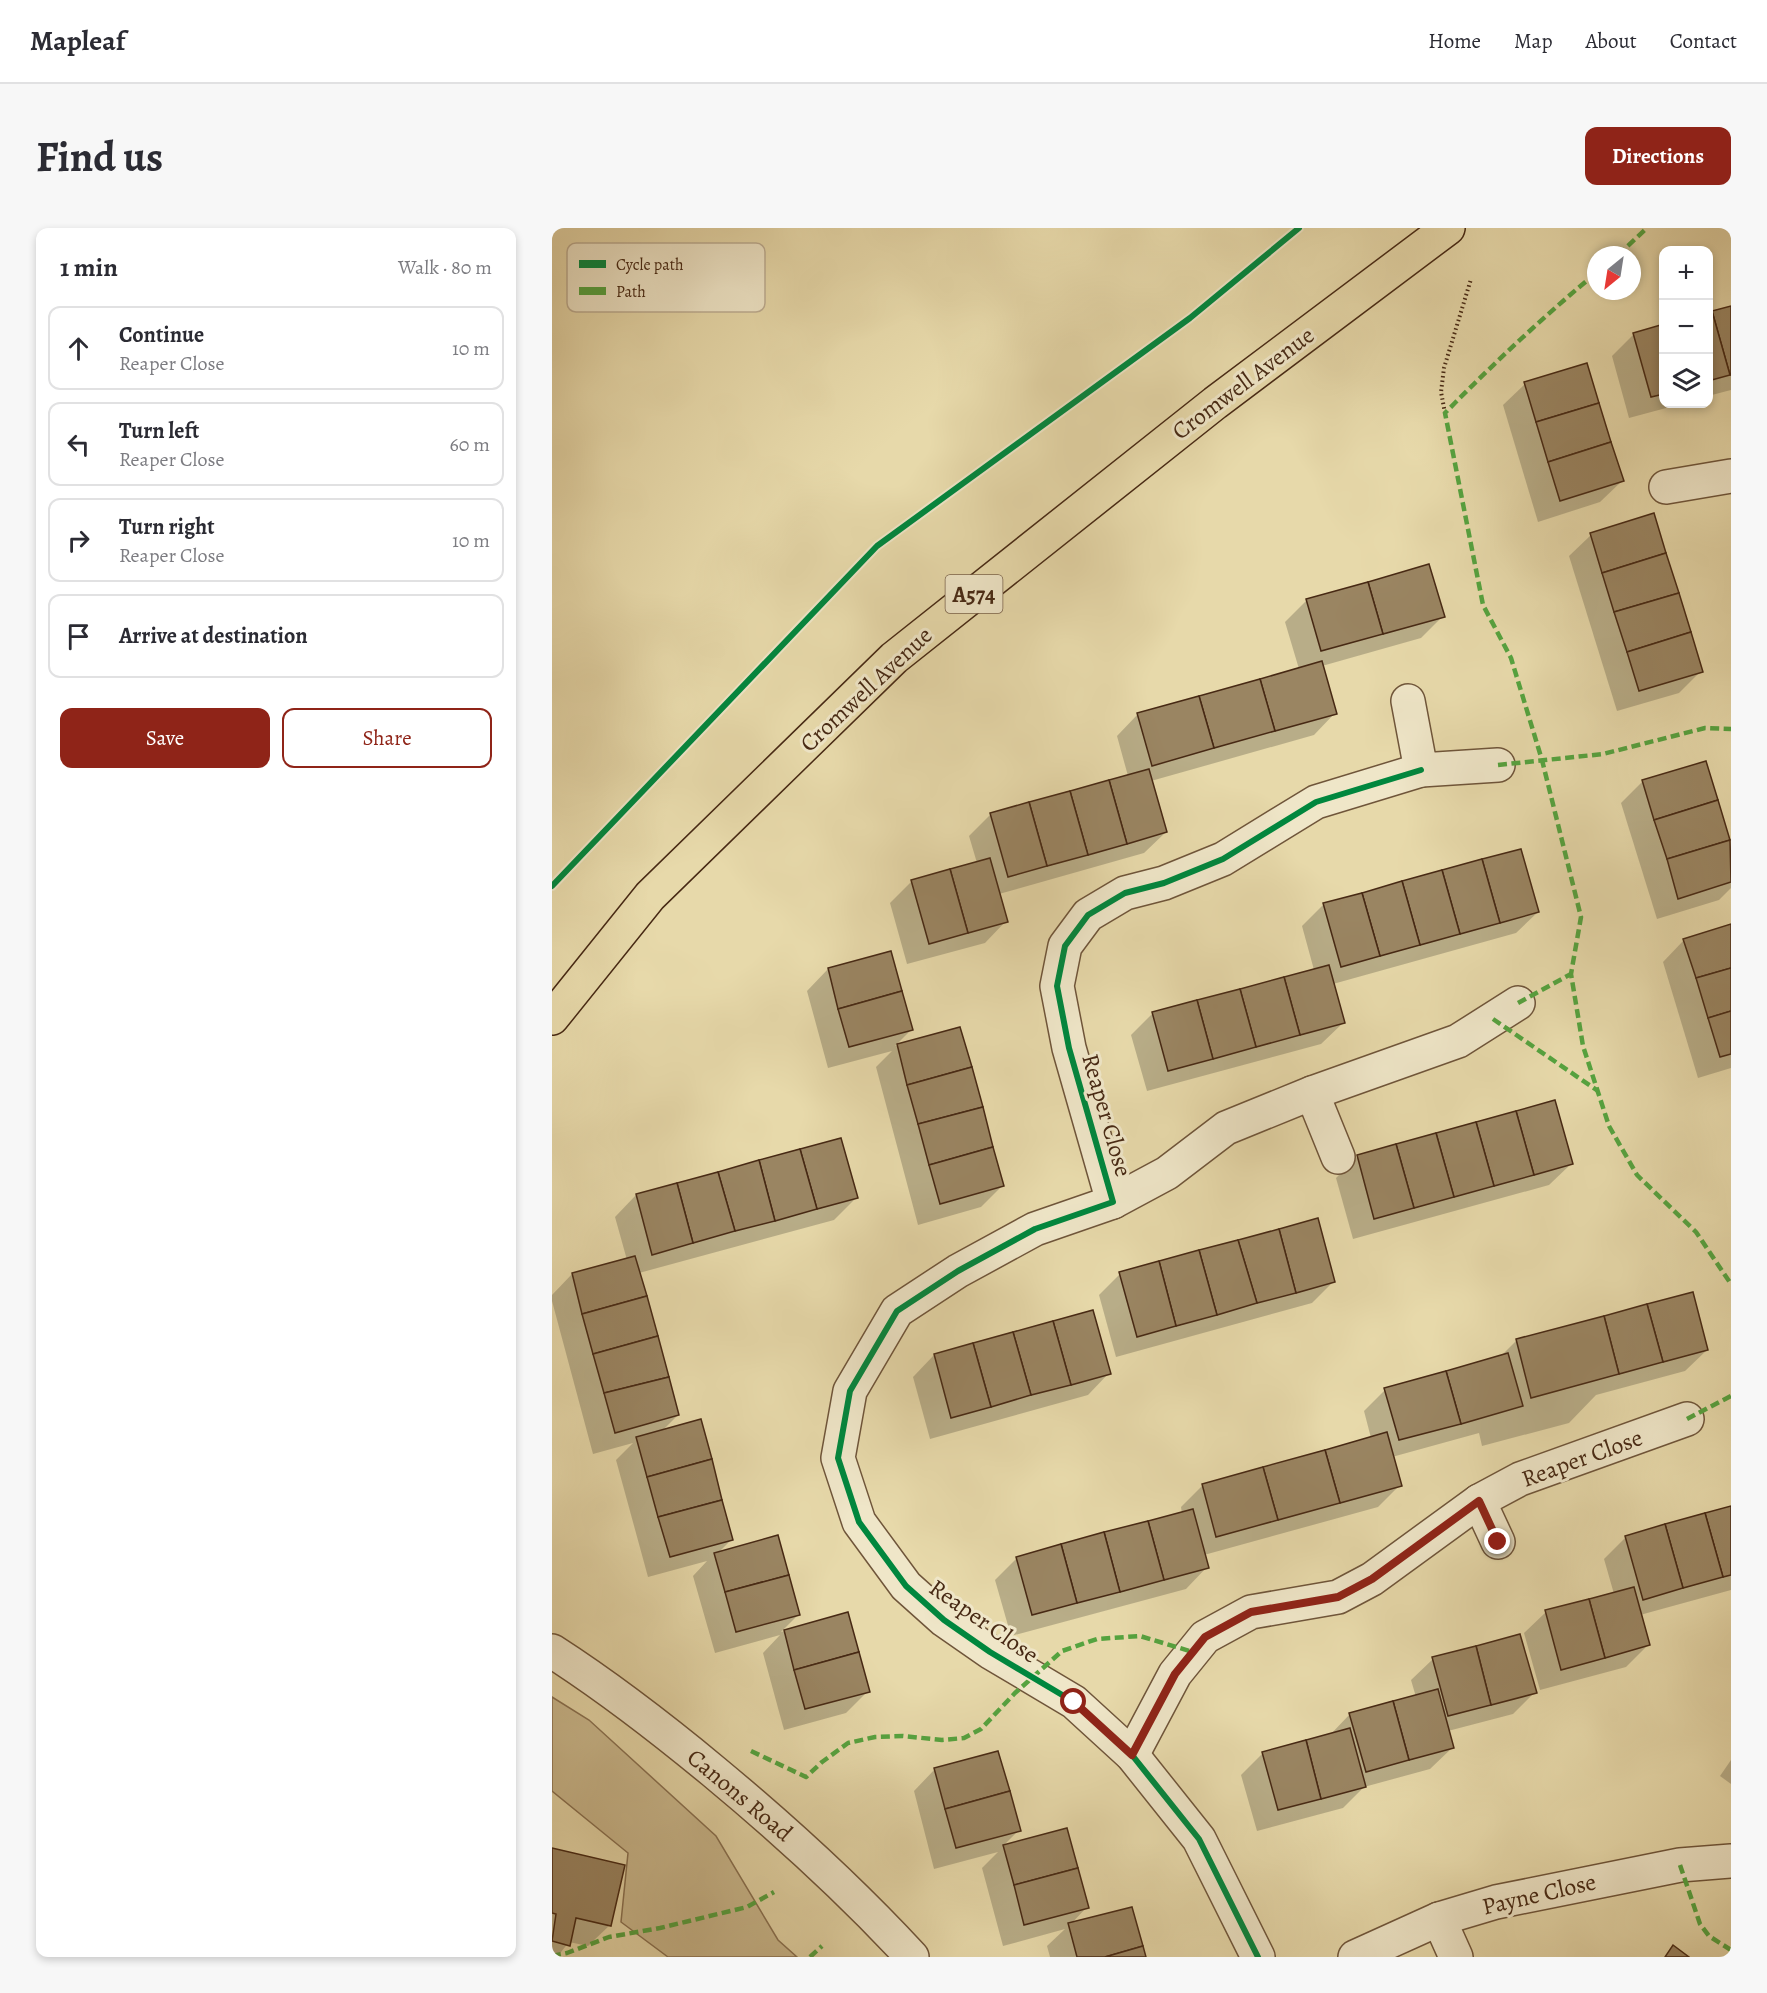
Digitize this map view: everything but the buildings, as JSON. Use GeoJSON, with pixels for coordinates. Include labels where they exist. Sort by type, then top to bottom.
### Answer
{"type":"FeatureCollection","features":[{"type":"Feature","properties":{"kind":"main road","name":"Cromwell Avenue"},"geometry":{"type":"LineString","coordinates":[[552,1018],[650,896],[894,658],[1215,403],[1448,228]]}},
{"type":"Feature","properties":{"kind":"street"},"geometry":{"type":"LineString","coordinates":[[1666,487],[1731,476]]}},
{"type":"Feature","properties":{"kind":"street"},"geometry":{"type":"LineString","coordinates":[[1408,701],[1420,770]]}},
{"type":"Feature","properties":{"kind":"street","name":"Reaper Close"},"geometry":{"type":"LineString","coordinates":[[1113,1202],[1069,1048],[1057,986],[1065,946],[1088,915],[1125,893],[1164,883],[1223,859],[1316,802],[1420,770],[1498,765]]}},
{"type":"Feature","properties":{"kind":"street","name":"Reaper Close"},"geometry":{"type":"LineString","coordinates":[[1258,1957],[1199,1839],[1132,1755],[1074,1702],[990,1652],[944,1620],[906,1586],[859,1522],[838,1458],[850,1391],[897,1311],[958,1271],[1035,1229],[1113,1202],[1167,1173],[1226,1128],[1312,1093],[1458,1041],[1518,1003]]}},
{"type":"Feature","properties":{"kind":"street"},"geometry":{"type":"LineString","coordinates":[[1312,1093],[1338,1157]]}},
{"type":"Feature","properties":{"kind":"street","name":"Reaper Close"},"geometry":{"type":"LineString","coordinates":[[1132,1755],[1175,1674],[1205,1637],[1251,1612],[1338,1597],[1372,1579],[1479,1501],[1520,1479],[1687,1419]]}},
{"type":"Feature","properties":{"kind":"street"},"geometry":{"type":"LineString","coordinates":[[1479,1501],[1498,1542]]}},
{"type":"Feature","properties":{"kind":"street","name":"Canons Road"},"geometry":{"type":"LineString","coordinates":[[552,1651],[662,1729],[773,1821],[870,1911],[912,1957]]}},
{"type":"Feature","properties":{"kind":"street","name":"Payne Close"},"geometry":{"type":"LineString","coordinates":[[1354,1957],[1439,1919],[1496,1902],[1680,1865],[1731,1861]]}},
{"type":"Feature","properties":{"kind":"street"},"geometry":{"type":"LineString","coordinates":[[1439,1919],[1456,1957]]}},
{"type":"Feature","properties":{"kind":"path"},"geometry":{"type":"LineString","coordinates":[[1445,413],[1441,392],[1444,368],[1471,279]]}},
{"type":"Feature","properties":{"kind":"shaded area"},"geometry":{"type":"Polygon","coordinates":[[[552,1697],[589,1720],[716,1836],[778,1940],[797,1957],[668,1957],[621,1922],[628,1853],[552,1791],[552,1697]]]}},
{"type":"Feature","properties":{"kind":"marked path"},"geometry":{"type":"LineString","coordinates":[[1628,246],[1647,228]]}},
{"type":"Feature","properties":{"kind":"marked path"},"geometry":{"type":"LineString","coordinates":[[1587,281],[1519,341],[1445,413],[1483,605],[1511,658],[1542,760],[1581,917],[1571,974],[1583,1046],[1609,1126],[1637,1175],[1696,1232],[1731,1284]]}},
{"type":"Feature","properties":{"kind":"marked path"},"geometry":{"type":"LineString","coordinates":[[1498,765],[1603,754],[1705,728],[1731,729]]}},
{"type":"Feature","properties":{"kind":"marked path"},"geometry":{"type":"LineString","coordinates":[[1518,1003],[1571,974]]}},
{"type":"Feature","properties":{"kind":"marked path"},"geometry":{"type":"LineString","coordinates":[[1493,1019],[1598,1091]]}},
{"type":"Feature","properties":{"kind":"marked path"},"geometry":{"type":"LineString","coordinates":[[1687,1419],[1731,1396]]}},
{"type":"Feature","properties":{"kind":"marked path"},"geometry":{"type":"LineString","coordinates":[[751,1751],[806,1777],[848,1743],[875,1737],[903,1736],[942,1740],[964,1738],[981,1729],[1015,1693],[1062,1651],[1097,1639],[1140,1636],[1193,1652]]}},
{"type":"Feature","properties":{"kind":"marked path"},"geometry":{"type":"LineString","coordinates":[[1680,1865],[1700,1924],[1709,1936],[1731,1950]]}},
{"type":"Feature","properties":{"kind":"marked path"},"geometry":{"type":"LineString","coordinates":[[552,1956],[567,1953],[609,1937],[660,1928],[747,1907],[774,1892]]}},
{"type":"Feature","properties":{"kind":"marked path"},"geometry":{"type":"LineString","coordinates":[[810,1957],[822,1946]]}},
{"type":"Feature","properties":{"kind":"cycle path"},"geometry":{"type":"LineString","coordinates":[[552,886],[877,546],[1190,318],[1299,228]]}},
{"type":"Feature","properties":{"kind":"cycle path"},"geometry":{"type":"LineString","coordinates":[[1258,1957],[1199,1839],[1132,1755],[1074,1702],[990,1652],[944,1620],[906,1586],[859,1522],[838,1458],[850,1391],[897,1311],[958,1271],[1035,1229],[1113,1202],[1069,1048],[1057,986],[1065,946],[1088,915],[1125,893],[1164,883],[1223,859],[1316,802],[1421,770]]}},
{"type":"Feature","properties":{"kind":"route"},"geometry":{"type":"LineString","coordinates":[[1074,1702],[1132,1755],[1175,1674],[1205,1637],[1251,1612],[1338,1597],[1372,1579],[1479,1501],[1498,1542]]}}]}
